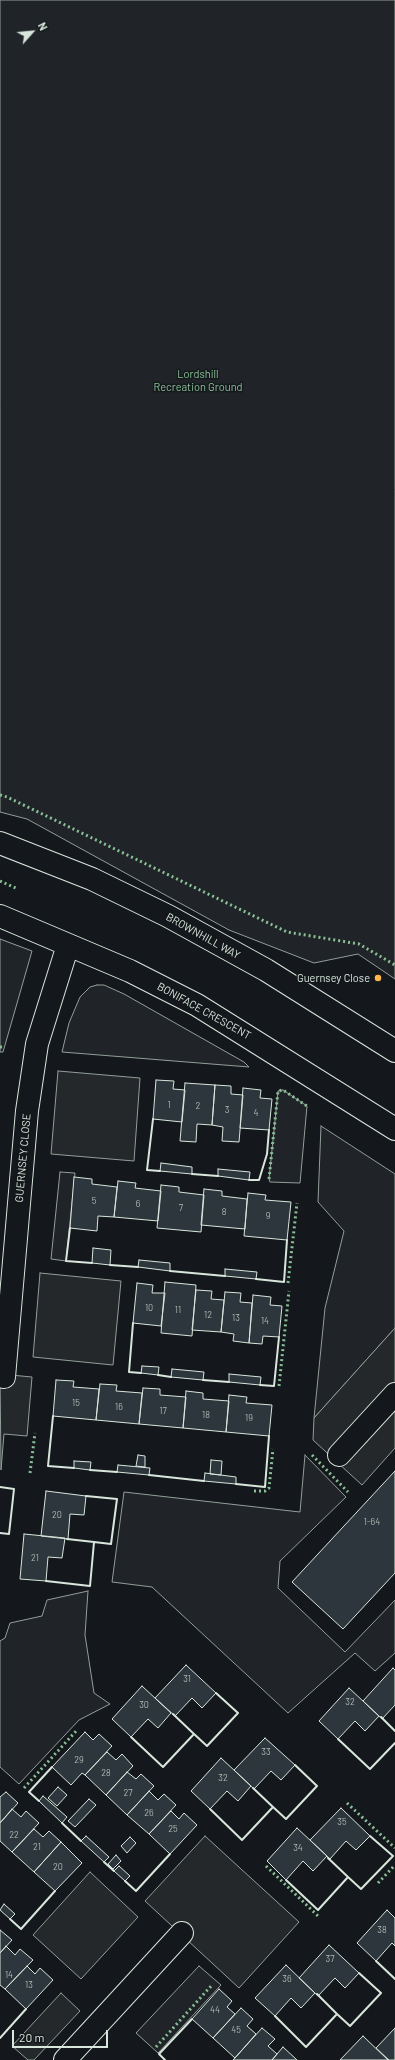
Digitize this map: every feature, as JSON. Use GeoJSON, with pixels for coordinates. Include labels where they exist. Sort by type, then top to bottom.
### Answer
{"type":"FeatureCollection","features":[{"type":"Feature","properties":{"kind":"street","name":"BROWNHILL WAY"},"geometry":{"type":"LineString","coordinates":[[0,843],[92,879],[168,916],[266,970],[395,1052]]}},
{"type":"Feature","properties":{"kind":"street","name":"BONIFACE CRESCENT"},"geometry":{"type":"LineString","coordinates":[[0,916],[130,971],[197,1005],[395,1129]]}},
{"type":"Feature","properties":{"kind":"street","name":"GUERNSEY CLOSE"},"geometry":{"type":"LineString","coordinates":[[4,1377],[28,1103],[37,1044],[68,945]]}},
{"type":"Feature","properties":{"kind":"street"},"geometry":{"type":"LineString","coordinates":[[339,1455],[395,1394]]}},
{"type":"Feature","properties":{"kind":"street"},"geometry":{"type":"LineString","coordinates":[[65,2060],[182,1933]]}},
{"type":"Feature","properties":{"kind":"green space","name":"Lordshill Recreation Ground"},"geometry":{"type":"Polygon","coordinates":[[[0,0],[395,0],[395,979],[358,954],[314,963],[229,930],[27,819],[0,812],[0,0]]]}},
{"type":"Feature","properties":{"kind":"green space"},"geometry":{"type":"Polygon","coordinates":[[[0,939],[32,951],[3,1052],[0,1052],[0,939]]]}},
{"type":"Feature","properties":{"kind":"green space"},"geometry":{"type":"Polygon","coordinates":[[[104,985],[124,994],[244,1062],[249,1067],[62,1052],[69,1023],[80,997],[90,987],[104,985]]]}},
{"type":"Feature","properties":{"kind":"green space"},"geometry":{"type":"Polygon","coordinates":[[[283,1090],[307,1106],[300,1183],[270,1182],[269,1179],[278,1091],[283,1090]]]}},
{"type":"Feature","properties":{"kind":"green space"},"geometry":{"type":"Polygon","coordinates":[[[321,1126],[395,1174],[395,1328],[314,1418],[325,1308],[344,1231],[318,1202],[321,1126]]]}},
{"type":"Feature","properties":{"kind":"green space"},"geometry":{"type":"Polygon","coordinates":[[[60,1172],[75,1173],[66,1261],[51,1259],[60,1172]]]}},
{"type":"Feature","properties":{"kind":"green space"},"geometry":{"type":"Polygon","coordinates":[[[305,1455],[346,1497],[280,1561],[278,1588],[345,1652],[395,1600],[395,1653],[375,1671],[355,1653],[288,1713],[152,1587],[112,1582],[124,1492],[300,1512],[305,1455]]]}},
{"type":"Feature","properties":{"kind":"green space"},"geometry":{"type":"Polygon","coordinates":[[[88,1591],[85,1635],[94,1693],[110,1704],[79,1720],[19,1784],[0,1767],[0,1641],[5,1638],[10,1623],[42,1616],[47,1600],[88,1591]]]}},
{"type":"Feature","properties":{"kind":"green space"},"geometry":{"type":"Polygon","coordinates":[[[199,1966],[221,1985],[158,2053],[136,2033],[199,1966]]]}},
{"type":"Feature","properties":{"kind":"shaded area"},"geometry":{"type":"Polygon","coordinates":[[[58,1071],[140,1078],[134,1161],[51,1154],[58,1071]]]}},
{"type":"Feature","properties":{"kind":"shaded area"},"geometry":{"type":"Polygon","coordinates":[[[40,1273],[121,1281],[113,1365],[33,1357],[40,1273]]]}},
{"type":"Feature","properties":{"kind":"shaded area"},"geometry":{"type":"Polygon","coordinates":[[[395,1328],[395,1448],[362,1485],[313,1440],[314,1418],[395,1328]]]}},
{"type":"Feature","properties":{"kind":"shaded area"},"geometry":{"type":"Polygon","coordinates":[[[0,1374],[32,1377],[27,1436],[4,1434],[1,1470],[0,1374]]]}},
{"type":"Feature","properties":{"kind":"shaded area"},"geometry":{"type":"Polygon","coordinates":[[[205,1836],[299,1922],[239,1988],[145,1901],[205,1836]]]}},
{"type":"Feature","properties":{"kind":"shaded area"},"geometry":{"type":"Polygon","coordinates":[[[90,1872],[138,1917],[81,1979],[33,1935],[90,1872]]]}},
{"type":"Feature","properties":{"kind":"shaded area"},"geometry":{"type":"Polygon","coordinates":[[[61,1993],[80,2011],[34,2060],[28,2060],[12,2046],[61,1993]]]}},
{"type":"Feature","properties":{"kind":"building"},"geometry":{"type":"Polygon","coordinates":[[[156,1080],[174,1081],[173,1089],[185,1090],[182,1122],[153,1119],[156,1080]]]}},
{"type":"Feature","properties":{"kind":"building"},"geometry":{"type":"Polygon","coordinates":[[[185,1083],[215,1085],[212,1125],[197,1124],[196,1142],[180,1141],[185,1083]]]}},
{"type":"Feature","properties":{"kind":"building"},"geometry":{"type":"Polygon","coordinates":[[[215,1085],[231,1086],[231,1094],[243,1095],[239,1142],[222,1141],[223,1127],[212,1125],[215,1085]]]}},
{"type":"Feature","properties":{"kind":"building"},"geometry":{"type":"Polygon","coordinates":[[[243,1088],[261,1090],[260,1098],[272,1099],[269,1130],[240,1128],[243,1088]]]}},
{"type":"Feature","properties":{"kind":"building"},"geometry":{"type":"Polygon","coordinates":[[[161,1163],[192,1167],[192,1174],[160,1171],[161,1163]]]}},
{"type":"Feature","properties":{"kind":"building"},"geometry":{"type":"Polygon","coordinates":[[[218,1169],[250,1172],[249,1180],[218,1176],[218,1169]]]}},
{"type":"Feature","properties":{"kind":"building"},"geometry":{"type":"Polygon","coordinates":[[[74,1177],[92,1179],[92,1184],[117,1187],[114,1217],[98,1216],[97,1231],[70,1228],[74,1177]]]}},
{"type":"Feature","properties":{"kind":"building"},"geometry":{"type":"Polygon","coordinates":[[[118,1181],[136,1183],[135,1188],[161,1191],[158,1221],[114,1217],[118,1181]]]}},
{"type":"Feature","properties":{"kind":"building"},"geometry":{"type":"Polygon","coordinates":[[[161,1185],[179,1187],[179,1192],[204,1195],[201,1232],[157,1228],[161,1185]]]}},
{"type":"Feature","properties":{"kind":"building"},"geometry":{"type":"Polygon","coordinates":[[[204,1189],[222,1191],[222,1196],[247,1199],[245,1229],[201,1225],[204,1189]]]}},
{"type":"Feature","properties":{"kind":"building"},"geometry":{"type":"Polygon","coordinates":[[[248,1193],[266,1195],[265,1200],[291,1202],[287,1240],[244,1236],[248,1193]]]}},
{"type":"Feature","properties":{"kind":"building"},"geometry":{"type":"Polygon","coordinates":[[[93,1248],[111,1250],[110,1265],[92,1263],[93,1248]]]}},
{"type":"Feature","properties":{"kind":"building"},"geometry":{"type":"Polygon","coordinates":[[[139,1260],[170,1263],[170,1271],[138,1267],[139,1260]]]}},
{"type":"Feature","properties":{"kind":"building"},"geometry":{"type":"Polygon","coordinates":[[[225,1269],[257,1272],[256,1279],[225,1276],[225,1269]]]}},
{"type":"Feature","properties":{"kind":"building"},"geometry":{"type":"Polygon","coordinates":[[[165,1282],[196,1285],[192,1336],[161,1333],[165,1282]]]}},
{"type":"Feature","properties":{"kind":"building"},"geometry":{"type":"Polygon","coordinates":[[[137,1283],[153,1285],[152,1293],[165,1293],[161,1326],[133,1323],[137,1283]]]}},
{"type":"Feature","properties":{"kind":"building"},"geometry":{"type":"Polygon","coordinates":[[[196,1290],[212,1291],[211,1299],[224,1300],[221,1332],[192,1330],[196,1290]]]}},
{"type":"Feature","properties":{"kind":"building"},"geometry":{"type":"Polygon","coordinates":[[[225,1292],[241,1293],[240,1302],[252,1303],[249,1343],[233,1341],[234,1334],[221,1332],[225,1292]]]}},
{"type":"Feature","properties":{"kind":"building"},"geometry":{"type":"Polygon","coordinates":[[[253,1295],[271,1297],[270,1305],[282,1306],[279,1337],[263,1336],[262,1344],[249,1343],[253,1295]]]}},
{"type":"Feature","properties":{"kind":"building"},"geometry":{"type":"Polygon","coordinates":[[[142,1366],[159,1367],[158,1375],[141,1373],[142,1366]]]}},
{"type":"Feature","properties":{"kind":"building"},"geometry":{"type":"Polygon","coordinates":[[[172,1369],[204,1372],[203,1380],[171,1377],[172,1369]]]}},
{"type":"Feature","properties":{"kind":"building"},"geometry":{"type":"Polygon","coordinates":[[[229,1374],[261,1377],[260,1385],[229,1382],[229,1374]]]}},
{"type":"Feature","properties":{"kind":"building"},"geometry":{"type":"Polygon","coordinates":[[[56,1380],[74,1381],[73,1387],[99,1389],[96,1420],[53,1416],[56,1380]]]}},
{"type":"Feature","properties":{"kind":"building"},"geometry":{"type":"Polygon","coordinates":[[[100,1384],[117,1385],[116,1391],[142,1393],[139,1424],[96,1420],[100,1384]]]}},
{"type":"Feature","properties":{"kind":"building"},"geometry":{"type":"Polygon","coordinates":[[[143,1388],[160,1389],[160,1395],[186,1397],[183,1428],[139,1424],[143,1388]]]}},
{"type":"Feature","properties":{"kind":"building"},"geometry":{"type":"Polygon","coordinates":[[[186,1391],[203,1393],[203,1399],[229,1401],[226,1432],[183,1428],[186,1391]]]}},
{"type":"Feature","properties":{"kind":"building"},"geometry":{"type":"Polygon","coordinates":[[[229,1395],[247,1397],[246,1403],[272,1405],[269,1436],[226,1432],[229,1395]]]}},
{"type":"Feature","properties":{"kind":"building"},"geometry":{"type":"Polygon","coordinates":[[[138,1455],[145,1456],[145,1467],[136,1466],[138,1455]]]}},
{"type":"Feature","properties":{"kind":"building"},"geometry":{"type":"Polygon","coordinates":[[[211,1460],[222,1461],[221,1475],[210,1474],[211,1460]]]}},
{"type":"Feature","properties":{"kind":"building"},"geometry":{"type":"Polygon","coordinates":[[[74,1461],[91,1462],[90,1470],[74,1468],[74,1461]]]}},
{"type":"Feature","properties":{"kind":"building"},"geometry":{"type":"Polygon","coordinates":[[[118,1465],[150,1468],[149,1475],[117,1472],[118,1465]]]}},
{"type":"Feature","properties":{"kind":"building"},"geometry":{"type":"Polygon","coordinates":[[[395,1471],[395,1573],[343,1629],[292,1582],[395,1471]]]}},
{"type":"Feature","properties":{"kind":"building"},"geometry":{"type":"Polygon","coordinates":[[[205,1473],[236,1477],[236,1484],[204,1481],[205,1473]]]}},
{"type":"Feature","properties":{"kind":"building"},"geometry":{"type":"Polygon","coordinates":[[[46,1491],[86,1496],[84,1515],[70,1514],[68,1539],[41,1536],[46,1491]]]}},
{"type":"Feature","properties":{"kind":"building"},"geometry":{"type":"Polygon","coordinates":[[[24,1534],[65,1538],[62,1558],[48,1557],[46,1581],[20,1579],[24,1534]]]}},
{"type":"Feature","properties":{"kind":"building"},"geometry":{"type":"Polygon","coordinates":[[[186,1665],[216,1693],[202,1708],[192,1698],[175,1716],[155,1698],[186,1665]]]}},
{"type":"Feature","properties":{"kind":"building"},"geometry":{"type":"Polygon","coordinates":[[[393,1668],[395,1670],[395,1705],[382,1719],[363,1701],[393,1668]]]}},
{"type":"Feature","properties":{"kind":"building"},"geometry":{"type":"Polygon","coordinates":[[[142,1686],[171,1713],[158,1728],[148,1719],[131,1737],[112,1719],[142,1686]]]}},
{"type":"Feature","properties":{"kind":"building"},"geometry":{"type":"Polygon","coordinates":[[[349,1688],[379,1716],[365,1731],[355,1721],[338,1739],[319,1721],[349,1688]]]}},
{"type":"Feature","properties":{"kind":"building"},"geometry":{"type":"Polygon","coordinates":[[[85,1732],[93,1740],[99,1734],[112,1746],[85,1775],[82,1773],[71,1785],[52,1767],[85,1732]]]}},
{"type":"Feature","properties":{"kind":"building"},"geometry":{"type":"Polygon","coordinates":[[[265,1738],[295,1765],[281,1780],[271,1771],[254,1789],[234,1770],[265,1738]]]}},
{"type":"Feature","properties":{"kind":"building"},"geometry":{"type":"Polygon","coordinates":[[[107,1752],[116,1760],[122,1754],[133,1766],[106,1795],[85,1775],[107,1752]]]}},
{"type":"Feature","properties":{"kind":"building"},"geometry":{"type":"Polygon","coordinates":[[[221,1758],[251,1786],[238,1801],[227,1791],[210,1809],[191,1791],[221,1758]]]}},
{"type":"Feature","properties":{"kind":"building"},"geometry":{"type":"Polygon","coordinates":[[[127,1772],[136,1779],[141,1774],[154,1786],[127,1815],[106,1795],[127,1772]]]}},
{"type":"Feature","properties":{"kind":"building"},"geometry":{"type":"Polygon","coordinates":[[[58,1787],[67,1795],[57,1806],[48,1798],[58,1787]]]}},
{"type":"Feature","properties":{"kind":"building"},"geometry":{"type":"Polygon","coordinates":[[[149,1791],[158,1800],[164,1794],[176,1805],[149,1834],[127,1815],[149,1791]]]}},
{"type":"Feature","properties":{"kind":"building"},"geometry":{"type":"Polygon","coordinates":[[[6,1792],[18,1803],[0,1823],[0,1797],[6,1792]]]}},
{"type":"Feature","properties":{"kind":"building"},"geometry":{"type":"Polygon","coordinates":[[[43,1796],[67,1817],[62,1823],[39,1801],[43,1796]]]}},
{"type":"Feature","properties":{"kind":"building"},"geometry":{"type":"Polygon","coordinates":[[[89,1799],[96,1805],[75,1827],[68,1821],[89,1799]]]}},
{"type":"Feature","properties":{"kind":"building"},"geometry":{"type":"Polygon","coordinates":[[[341,1808],[370,1836],[356,1850],[346,1841],[330,1859],[310,1840],[341,1808]]]}},
{"type":"Feature","properties":{"kind":"building"},"geometry":{"type":"Polygon","coordinates":[[[12,1809],[21,1817],[26,1811],[39,1823],[12,1852],[0,1841],[0,1823],[12,1809]]]}},
{"type":"Feature","properties":{"kind":"building"},"geometry":{"type":"Polygon","coordinates":[[[171,1811],[179,1819],[184,1813],[197,1825],[170,1854],[149,1834],[171,1811]]]}},
{"type":"Feature","properties":{"kind":"building"},"geometry":{"type":"Polygon","coordinates":[[[297,1828],[327,1856],[313,1871],[303,1861],[286,1880],[267,1861],[297,1828]]]}},
{"type":"Feature","properties":{"kind":"building"},"geometry":{"type":"Polygon","coordinates":[[[34,1829],[43,1837],[49,1831],[61,1842],[34,1872],[12,1852],[34,1829]]]}},
{"type":"Feature","properties":{"kind":"building"},"geometry":{"type":"Polygon","coordinates":[[[86,1836],[109,1857],[104,1862],[81,1841],[86,1836]]]}},
{"type":"Feature","properties":{"kind":"building"},"geometry":{"type":"Polygon","coordinates":[[[130,1837],[136,1843],[127,1853],[121,1846],[130,1837]]]}},
{"type":"Feature","properties":{"kind":"building"},"geometry":{"type":"Polygon","coordinates":[[[61,1842],[82,1863],[55,1891],[34,1872],[61,1842]]]}},
{"type":"Feature","properties":{"kind":"building"},"geometry":{"type":"Polygon","coordinates":[[[116,1855],[121,1861],[113,1869],[108,1864],[116,1855]]]}},
{"type":"Feature","properties":{"kind":"building"},"geometry":{"type":"Polygon","coordinates":[[[119,1866],[130,1876],[125,1881],[114,1871],[119,1866]]]}},
{"type":"Feature","properties":{"kind":"building"},"geometry":{"type":"Polygon","coordinates":[[[4,1904],[15,1914],[10,1919],[0,1910],[4,1904]]]}},
{"type":"Feature","properties":{"kind":"building"},"geometry":{"type":"Polygon","coordinates":[[[387,1910],[395,1918],[395,1946],[392,1943],[376,1961],[357,1943],[387,1910]]]}},
{"type":"Feature","properties":{"kind":"building"},"geometry":{"type":"Polygon","coordinates":[[[0,1930],[12,1940],[0,1953],[0,1930]]]}},
{"type":"Feature","properties":{"kind":"building"},"geometry":{"type":"Polygon","coordinates":[[[329,1945],[359,1973],[345,1988],[335,1978],[318,1996],[299,1978],[329,1945]]]}},
{"type":"Feature","properties":{"kind":"building"},"geometry":{"type":"Polygon","coordinates":[[[6,1946],[15,1955],[20,1949],[33,1960],[5,1989],[0,1985],[0,1953],[6,1946]]]}},
{"type":"Feature","properties":{"kind":"building"},"geometry":{"type":"Polygon","coordinates":[[[286,1965],[315,1993],[301,2008],[291,1998],[275,2016],[255,1998],[286,1965]]]}},
{"type":"Feature","properties":{"kind":"building"},"geometry":{"type":"Polygon","coordinates":[[[27,1966],[35,1974],[40,1968],[53,1980],[26,2009],[5,1989],[27,1966]]]}},
{"type":"Feature","properties":{"kind":"building"},"geometry":{"type":"Polygon","coordinates":[[[219,1989],[232,2001],[227,2007],[235,2014],[213,2038],[192,2019],[219,1989]]]}},
{"type":"Feature","properties":{"kind":"building"},"geometry":{"type":"Polygon","coordinates":[[[241,2008],[253,2019],[247,2026],[256,2034],[235,2058],[213,2038],[241,2008]]]}},
{"type":"Feature","properties":{"kind":"building"},"geometry":{"type":"Polygon","coordinates":[[[262,2028],[275,2039],[268,2046],[277,2054],[272,2060],[233,2060],[262,2028]]]}},
{"type":"Feature","properties":{"kind":"building"},"geometry":{"type":"Polygon","coordinates":[[[395,2028],[395,2060],[389,2060],[376,2048],[395,2028]]]}},
{"type":"Feature","properties":{"kind":"building"},"geometry":{"type":"Polygon","coordinates":[[[363,2036],[388,2060],[340,2060],[363,2036]]]}},
{"type":"Feature","properties":{"kind":"building"},"geometry":{"type":"Polygon","coordinates":[[[283,2047],[297,2060],[272,2060],[283,2047]]]}},
{"type":"Feature","properties":{"kind":"hedge"},"geometry":{"type":"LineString","coordinates":[[0,795],[7,797],[287,932],[359,944],[395,965]]}},
{"type":"Feature","properties":{"kind":"hedge"},"geometry":{"type":"LineString","coordinates":[[0,881],[18,889]]}},
{"type":"Feature","properties":{"kind":"hedge"},"geometry":{"type":"LineString","coordinates":[[269,1179],[278,1091],[283,1090],[307,1106]]}},
{"type":"Feature","properties":{"kind":"hedge"},"geometry":{"type":"LineString","coordinates":[[288,1283],[297,1203]]}},
{"type":"Feature","properties":{"kind":"hedge"},"geometry":{"type":"LineString","coordinates":[[279,1386],[289,1291]]}},
{"type":"Feature","properties":{"kind":"hedge"},"geometry":{"type":"LineString","coordinates":[[30,1473],[35,1433]]}},
{"type":"Feature","properties":{"kind":"hedge"},"geometry":{"type":"LineString","coordinates":[[254,1491],[265,1491],[269,1488],[273,1449]]}},
{"type":"Feature","properties":{"kind":"hedge"},"geometry":{"type":"LineString","coordinates":[[312,1455],[348,1492]]}},
{"type":"Feature","properties":{"kind":"hedge"},"geometry":{"type":"LineString","coordinates":[[24,1788],[78,1729]]}},
{"type":"Feature","properties":{"kind":"hedge"},"geometry":{"type":"LineString","coordinates":[[347,1803],[395,1848]]}},
{"type":"Feature","properties":{"kind":"hedge"},"geometry":{"type":"LineString","coordinates":[[378,1883],[395,1865]]}},
{"type":"Feature","properties":{"kind":"hedge"},"geometry":{"type":"LineString","coordinates":[[266,1866],[318,1916]]}},
{"type":"Feature","properties":{"kind":"hedge"},"geometry":{"type":"LineString","coordinates":[[156,2047],[212,1985]]}},
{"type":"Feature","properties":{"kind":"wall"},"geometry":{"type":"LineString","coordinates":[[153,1119],[147,1170],[160,1171]]}},
{"type":"Feature","properties":{"kind":"wall"},"geometry":{"type":"LineString","coordinates":[[249,1180],[259,1180],[267,1154],[269,1130]]}},
{"type":"Feature","properties":{"kind":"wall"},"geometry":{"type":"LineString","coordinates":[[192,1174],[218,1176]]}},
{"type":"Feature","properties":{"kind":"wall"},"geometry":{"type":"LineString","coordinates":[[70,1228],[66,1261],[92,1263]]}},
{"type":"Feature","properties":{"kind":"wall"},"geometry":{"type":"LineString","coordinates":[[256,1279],[284,1282],[287,1240]]}},
{"type":"Feature","properties":{"kind":"wall"},"geometry":{"type":"LineString","coordinates":[[110,1265],[138,1267]]}},
{"type":"Feature","properties":{"kind":"wall"},"geometry":{"type":"LineString","coordinates":[[170,1271],[225,1276]]}},
{"type":"Feature","properties":{"kind":"wall"},"geometry":{"type":"LineString","coordinates":[[133,1323],[129,1372],[141,1373]]}},
{"type":"Feature","properties":{"kind":"wall"},"geometry":{"type":"LineString","coordinates":[[260,1385],[274,1386],[279,1337]]}},
{"type":"Feature","properties":{"kind":"wall"},"geometry":{"type":"LineString","coordinates":[[158,1375],[171,1377]]}},
{"type":"Feature","properties":{"kind":"wall"},"geometry":{"type":"LineString","coordinates":[[203,1380],[229,1382]]}},
{"type":"Feature","properties":{"kind":"wall"},"geometry":{"type":"LineString","coordinates":[[53,1416],[48,1466],[74,1468]]}},
{"type":"Feature","properties":{"kind":"wall"},"geometry":{"type":"LineString","coordinates":[[236,1484],[265,1487],[269,1436]]}},
{"type":"Feature","properties":{"kind":"wall"},"geometry":{"type":"LineString","coordinates":[[90,1470],[117,1472]]}},
{"type":"Feature","properties":{"kind":"wall"},"geometry":{"type":"LineString","coordinates":[[149,1475],[204,1481]]}},
{"type":"Feature","properties":{"kind":"wall"},"geometry":{"type":"LineString","coordinates":[[0,1487],[14,1489],[9,1534],[0,1533]]}},
{"type":"Feature","properties":{"kind":"wall"},"geometry":{"type":"LineString","coordinates":[[86,1496],[117,1499],[111,1544],[94,1542]]}},
{"type":"Feature","properties":{"kind":"wall"},"geometry":{"type":"LineString","coordinates":[[46,1581],[90,1586],[94,1542],[67,1539]]}},
{"type":"Feature","properties":{"kind":"wall"},"geometry":{"type":"LineString","coordinates":[[194,1734],[207,1746],[238,1713],[216,1693]]}},
{"type":"Feature","properties":{"kind":"wall"},"geometry":{"type":"LineString","coordinates":[[131,1737],[163,1767],[194,1734],[173,1714]]}},
{"type":"Feature","properties":{"kind":"wall"},"geometry":{"type":"LineString","coordinates":[[381,1717],[395,1731]]}},
{"type":"Feature","properties":{"kind":"wall"},"geometry":{"type":"LineString","coordinates":[[338,1739],[370,1769],[395,1743]]}},
{"type":"Feature","properties":{"kind":"wall"},"geometry":{"type":"LineString","coordinates":[[273,1807],[286,1819],[317,1786],[295,1765]]}},
{"type":"Feature","properties":{"kind":"wall"},"geometry":{"type":"LineString","coordinates":[[39,1801],[29,1792],[52,1767]]}},
{"type":"Feature","properties":{"kind":"wall"},"geometry":{"type":"LineString","coordinates":[[210,1809],[242,1840],[273,1807],[253,1788]]}},
{"type":"Feature","properties":{"kind":"wall"},"geometry":{"type":"LineString","coordinates":[[62,1823],[81,1841]]}},
{"type":"Feature","properties":{"kind":"wall"},"geometry":{"type":"LineString","coordinates":[[348,1877],[361,1889],[393,1856],[370,1836]]}},
{"type":"Feature","properties":{"kind":"wall"},"geometry":{"type":"LineString","coordinates":[[125,1881],[136,1891],[170,1854]]}},
{"type":"Feature","properties":{"kind":"wall"},"geometry":{"type":"LineString","coordinates":[[286,1880],[318,1910],[348,1877],[328,1858]]}},
{"type":"Feature","properties":{"kind":"wall"},"geometry":{"type":"LineString","coordinates":[[104,1862],[114,1871]]}},
{"type":"Feature","properties":{"kind":"wall"},"geometry":{"type":"LineString","coordinates":[[10,1919],[21,1929],[55,1891]]}},
{"type":"Feature","properties":{"kind":"wall"},"geometry":{"type":"LineString","coordinates":[[376,1961],[395,1979]]}},
{"type":"Feature","properties":{"kind":"wall"},"geometry":{"type":"LineString","coordinates":[[337,2014],[350,2026],[381,1993],[359,1973]]}},
{"type":"Feature","properties":{"kind":"wall"},"geometry":{"type":"LineString","coordinates":[[275,2016],[306,2047],[337,2014],[317,1994]]}},
{"type":"Feature","properties":{"kind":"wall"},"geometry":{"type":"LineString","coordinates":[[0,2038],[26,2009]]}},
{"type":"Feature","properties":{"kind":"wall"},"geometry":{"type":"LineString","coordinates":[[165,2060],[159,2054],[192,2019]]}},
{"type":"Feature","properties":{"kind":"place","name":"Guernsey Close"},"geometry":{"type":"Point","coordinates":[378,978]}}]}
